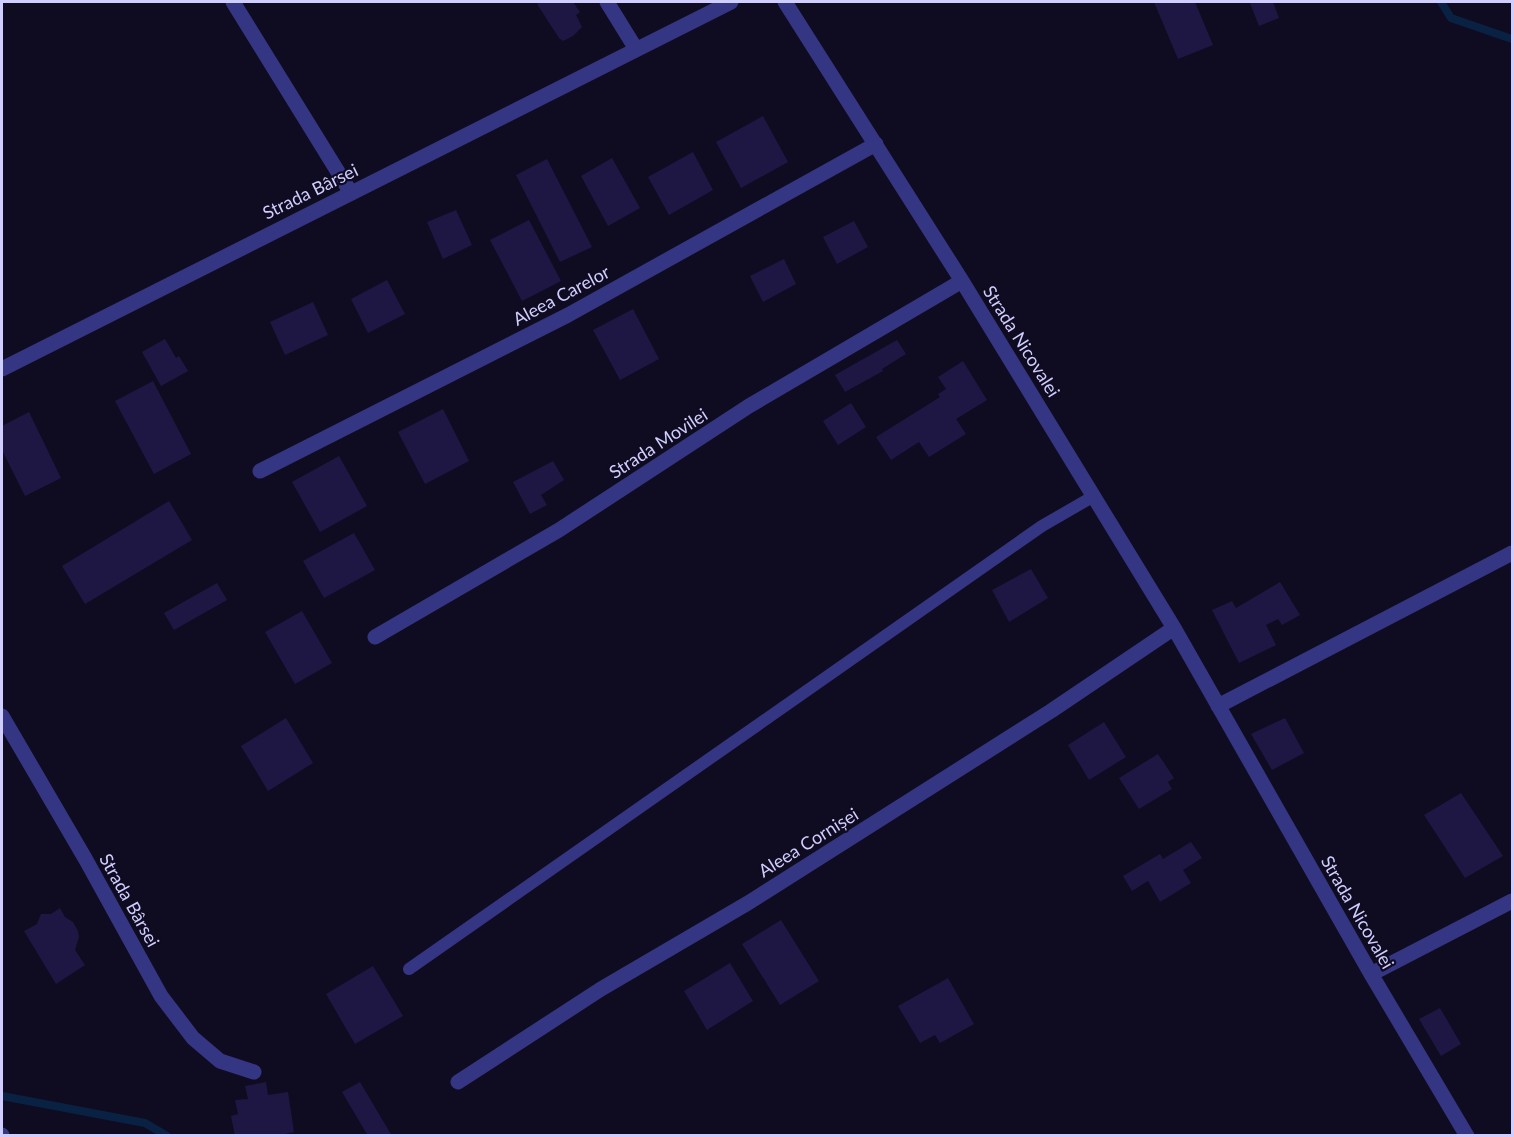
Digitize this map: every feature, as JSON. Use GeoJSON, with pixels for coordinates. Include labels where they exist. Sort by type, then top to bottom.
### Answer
{"type":"FeatureCollection","features":[{"type":"Feature","properties":{"kind":"street"},"geometry":{"type":"LineString","coordinates":[[233,2],[351,193]]}},
{"type":"Feature","properties":{"kind":"street"},"geometry":{"type":"LineString","coordinates":[[607,2],[636,49]]}},
{"type":"Feature","properties":{"kind":"street","name":"Strada Bârsei"},"geometry":{"type":"LineString","coordinates":[[2,369],[731,2]]}},
{"type":"Feature","properties":{"kind":"street","name":"Strada Nicovalei"},"geometry":{"type":"LineString","coordinates":[[785,2],[962,281],[1174,628],[1371,974],[1467,1136]]}},
{"type":"Feature","properties":{"kind":"street","name":"Aleea Carelor"},"geometry":{"type":"LineString","coordinates":[[260,471],[568,315],[876,144]]}},
{"type":"Feature","properties":{"kind":"street","name":"Strada Movilei"},"geometry":{"type":"LineString","coordinates":[[375,637],[559,530],[749,406],[962,281]]}},
{"type":"Feature","properties":{"kind":"street"},"geometry":{"type":"LineString","coordinates":[[1218,706],[1512,553]]}},
{"type":"Feature","properties":{"kind":"street","name":"Aleea Cornișei"},"geometry":{"type":"LineString","coordinates":[[459,1082],[601,989],[768,891],[1051,711],[1174,628]]}},
{"type":"Feature","properties":{"kind":"street","name":"Strada Bârsei"},"geometry":{"type":"LineString","coordinates":[[2,716],[86,860],[161,996],[193,1038],[220,1061],[254,1072]]}},
{"type":"Feature","properties":{"kind":"street"},"geometry":{"type":"LineString","coordinates":[[1371,974],[1512,901]]}},
{"type":"Feature","properties":{"kind":"lane"},"geometry":{"type":"LineString","coordinates":[[409,969],[1042,526],[1094,496]]}},
{"type":"Feature","properties":{"kind":"building"},"geometry":{"type":"Polygon","coordinates":[[[573,2],[580,12],[576,15],[582,27],[573,36],[563,41],[537,4],[573,2]]]}},
{"type":"Feature","properties":{"kind":"building"},"geometry":{"type":"Polygon","coordinates":[[[1154,2],[1195,2],[1213,45],[1178,59],[1154,2]]]}},
{"type":"Feature","properties":{"kind":"building"},"geometry":{"type":"Polygon","coordinates":[[[1273,2],[1279,18],[1259,26],[1250,3],[1273,2]]]}},
{"type":"Feature","properties":{"kind":"building"},"geometry":{"type":"Polygon","coordinates":[[[763,116],[788,162],[741,188],[716,142],[763,116]]]}},
{"type":"Feature","properties":{"kind":"building"},"geometry":{"type":"Polygon","coordinates":[[[693,152],[713,190],[669,215],[648,177],[693,152]]]}},
{"type":"Feature","properties":{"kind":"building"},"geometry":{"type":"Polygon","coordinates":[[[612,158],[640,208],[608,226],[581,176],[612,158]]]}},
{"type":"Feature","properties":{"kind":"building"},"geometry":{"type":"Polygon","coordinates":[[[547,159],[592,247],[560,262],[516,175],[547,159]]]}},
{"type":"Feature","properties":{"kind":"building"},"geometry":{"type":"Polygon","coordinates":[[[456,210],[472,245],[443,259],[427,222],[456,210]]]}},
{"type":"Feature","properties":{"kind":"building"},"geometry":{"type":"Polygon","coordinates":[[[529,220],[561,281],[522,301],[490,240],[529,220]]]}},
{"type":"Feature","properties":{"kind":"building"},"geometry":{"type":"Polygon","coordinates":[[[854,221],[868,247],[837,264],[823,237],[854,221]]]}},
{"type":"Feature","properties":{"kind":"building"},"geometry":{"type":"Polygon","coordinates":[[[784,259],[796,284],[763,302],[750,276],[784,259]]]}},
{"type":"Feature","properties":{"kind":"building"},"geometry":{"type":"Polygon","coordinates":[[[387,280],[405,314],[368,333],[351,299],[387,280]]]}},
{"type":"Feature","properties":{"kind":"building"},"geometry":{"type":"Polygon","coordinates":[[[313,302],[328,335],[285,355],[270,322],[313,302]]]}},
{"type":"Feature","properties":{"kind":"building"},"geometry":{"type":"Polygon","coordinates":[[[633,309],[659,359],[620,380],[593,330],[633,309]]]}},
{"type":"Feature","properties":{"kind":"building"},"geometry":{"type":"Polygon","coordinates":[[[165,339],[176,358],[179,356],[188,371],[161,386],[142,352],[165,339]]]}},
{"type":"Feature","properties":{"kind":"building"},"geometry":{"type":"Polygon","coordinates":[[[897,340],[906,354],[882,369],[883,371],[845,392],[835,375],[897,340]]]}},
{"type":"Feature","properties":{"kind":"building"},"geometry":{"type":"Polygon","coordinates":[[[963,361],[987,400],[956,419],[966,434],[929,457],[919,442],[891,460],[876,437],[940,397],[938,394],[946,389],[938,377],[963,361]]]}},
{"type":"Feature","properties":{"kind":"building"},"geometry":{"type":"Polygon","coordinates":[[[153,381],[191,454],[154,474],[115,401],[153,381]]]}},
{"type":"Feature","properties":{"kind":"building"},"geometry":{"type":"Polygon","coordinates":[[[851,403],[866,427],[838,445],[823,421],[851,403]]]}},
{"type":"Feature","properties":{"kind":"building"},"geometry":{"type":"Polygon","coordinates":[[[443,409],[469,461],[425,484],[398,432],[443,409]]]}},
{"type":"Feature","properties":{"kind":"building"},"geometry":{"type":"Polygon","coordinates":[[[29,412],[61,478],[25,496],[2,450],[2,426],[29,412]]]}},
{"type":"Feature","properties":{"kind":"building"},"geometry":{"type":"Polygon","coordinates":[[[339,456],[367,506],[320,532],[292,482],[339,456]]]}},
{"type":"Feature","properties":{"kind":"building"},"geometry":{"type":"Polygon","coordinates":[[[553,461],[564,480],[541,495],[547,505],[530,514],[513,482],[553,461]]]}},
{"type":"Feature","properties":{"kind":"building"},"geometry":{"type":"Polygon","coordinates":[[[169,501],[192,540],[85,604],[62,566],[169,501]]]}},
{"type":"Feature","properties":{"kind":"building"},"geometry":{"type":"Polygon","coordinates":[[[354,533],[375,570],[324,598],[303,561],[354,533]]]}},
{"type":"Feature","properties":{"kind":"building"},"geometry":{"type":"Polygon","coordinates":[[[1031,569],[1048,598],[1009,622],[992,590],[1031,569]]]}},
{"type":"Feature","properties":{"kind":"building"},"geometry":{"type":"Polygon","coordinates":[[[1280,582],[1300,615],[1282,625],[1278,619],[1266,625],[1276,645],[1239,663],[1212,610],[1232,601],[1236,608],[1280,582]]]}},
{"type":"Feature","properties":{"kind":"building"},"geometry":{"type":"Polygon","coordinates":[[[217,583],[227,600],[174,630],[164,613],[217,583]]]}},
{"type":"Feature","properties":{"kind":"building"},"geometry":{"type":"Polygon","coordinates":[[[302,611],[332,663],[295,684],[265,632],[302,611]]]}},
{"type":"Feature","properties":{"kind":"building"},"geometry":{"type":"Polygon","coordinates":[[[286,718],[313,763],[268,791],[241,746],[286,718]]]}},
{"type":"Feature","properties":{"kind":"building"},"geometry":{"type":"Polygon","coordinates":[[[1285,718],[1304,753],[1272,770],[1251,734],[1285,718]]]}},
{"type":"Feature","properties":{"kind":"building"},"geometry":{"type":"Polygon","coordinates":[[[1104,722],[1126,757],[1089,780],[1068,745],[1104,722]]]}},
{"type":"Feature","properties":{"kind":"building"},"geometry":{"type":"Polygon","coordinates":[[[1158,754],[1174,778],[1168,782],[1172,789],[1139,809],[1119,778],[1158,754]]]}},
{"type":"Feature","properties":{"kind":"building"},"geometry":{"type":"Polygon","coordinates":[[[1461,793],[1503,856],[1465,878],[1424,815],[1461,793]]]}},
{"type":"Feature","properties":{"kind":"building"},"geometry":{"type":"Polygon","coordinates":[[[1191,842],[1202,858],[1183,870],[1191,883],[1160,902],[1148,881],[1132,891],[1123,876],[1160,854],[1163,859],[1191,842]]]}},
{"type":"Feature","properties":{"kind":"building"},"geometry":{"type":"Polygon","coordinates":[[[60,908],[78,931],[79,937],[75,950],[85,965],[56,984],[24,931],[37,924],[41,914],[51,914],[60,908]]]}},
{"type":"Feature","properties":{"kind":"building"},"geometry":{"type":"Polygon","coordinates":[[[781,920],[819,981],[780,1005],[742,944],[781,920]]]}},
{"type":"Feature","properties":{"kind":"building"},"geometry":{"type":"Polygon","coordinates":[[[730,963],[753,1001],[707,1030],[684,991],[730,963]]]}},
{"type":"Feature","properties":{"kind":"building"},"geometry":{"type":"Polygon","coordinates":[[[373,966],[403,1016],[355,1044],[326,994],[373,966]]]}},
{"type":"Feature","properties":{"kind":"building"},"geometry":{"type":"Polygon","coordinates":[[[948,978],[974,1024],[940,1043],[935,1035],[920,1043],[898,1006],[948,978]]]}},
{"type":"Feature","properties":{"kind":"building"},"geometry":{"type":"Polygon","coordinates":[[[1440,1008],[1461,1044],[1441,1056],[1419,1019],[1440,1008]]]}},
{"type":"Feature","properties":{"kind":"building"},"geometry":{"type":"Polygon","coordinates":[[[266,1082],[268,1095],[288,1092],[294,1132],[276,1136],[235,1136],[231,1116],[238,1114],[235,1100],[248,1099],[245,1086],[266,1082]]]}},
{"type":"Feature","properties":{"kind":"building"},"geometry":{"type":"Polygon","coordinates":[[[360,1082],[392,1136],[368,1136],[342,1092],[360,1082]]]}},
{"type":"Feature","properties":{"kind":"waterway"},"geometry":{"type":"LineString","coordinates":[[1441,2],[1451,18],[1512,39]]}},
{"type":"Feature","properties":{"kind":"waterway"},"geometry":{"type":"LineString","coordinates":[[2,1096],[145,1123],[167,1136]]}}]}
